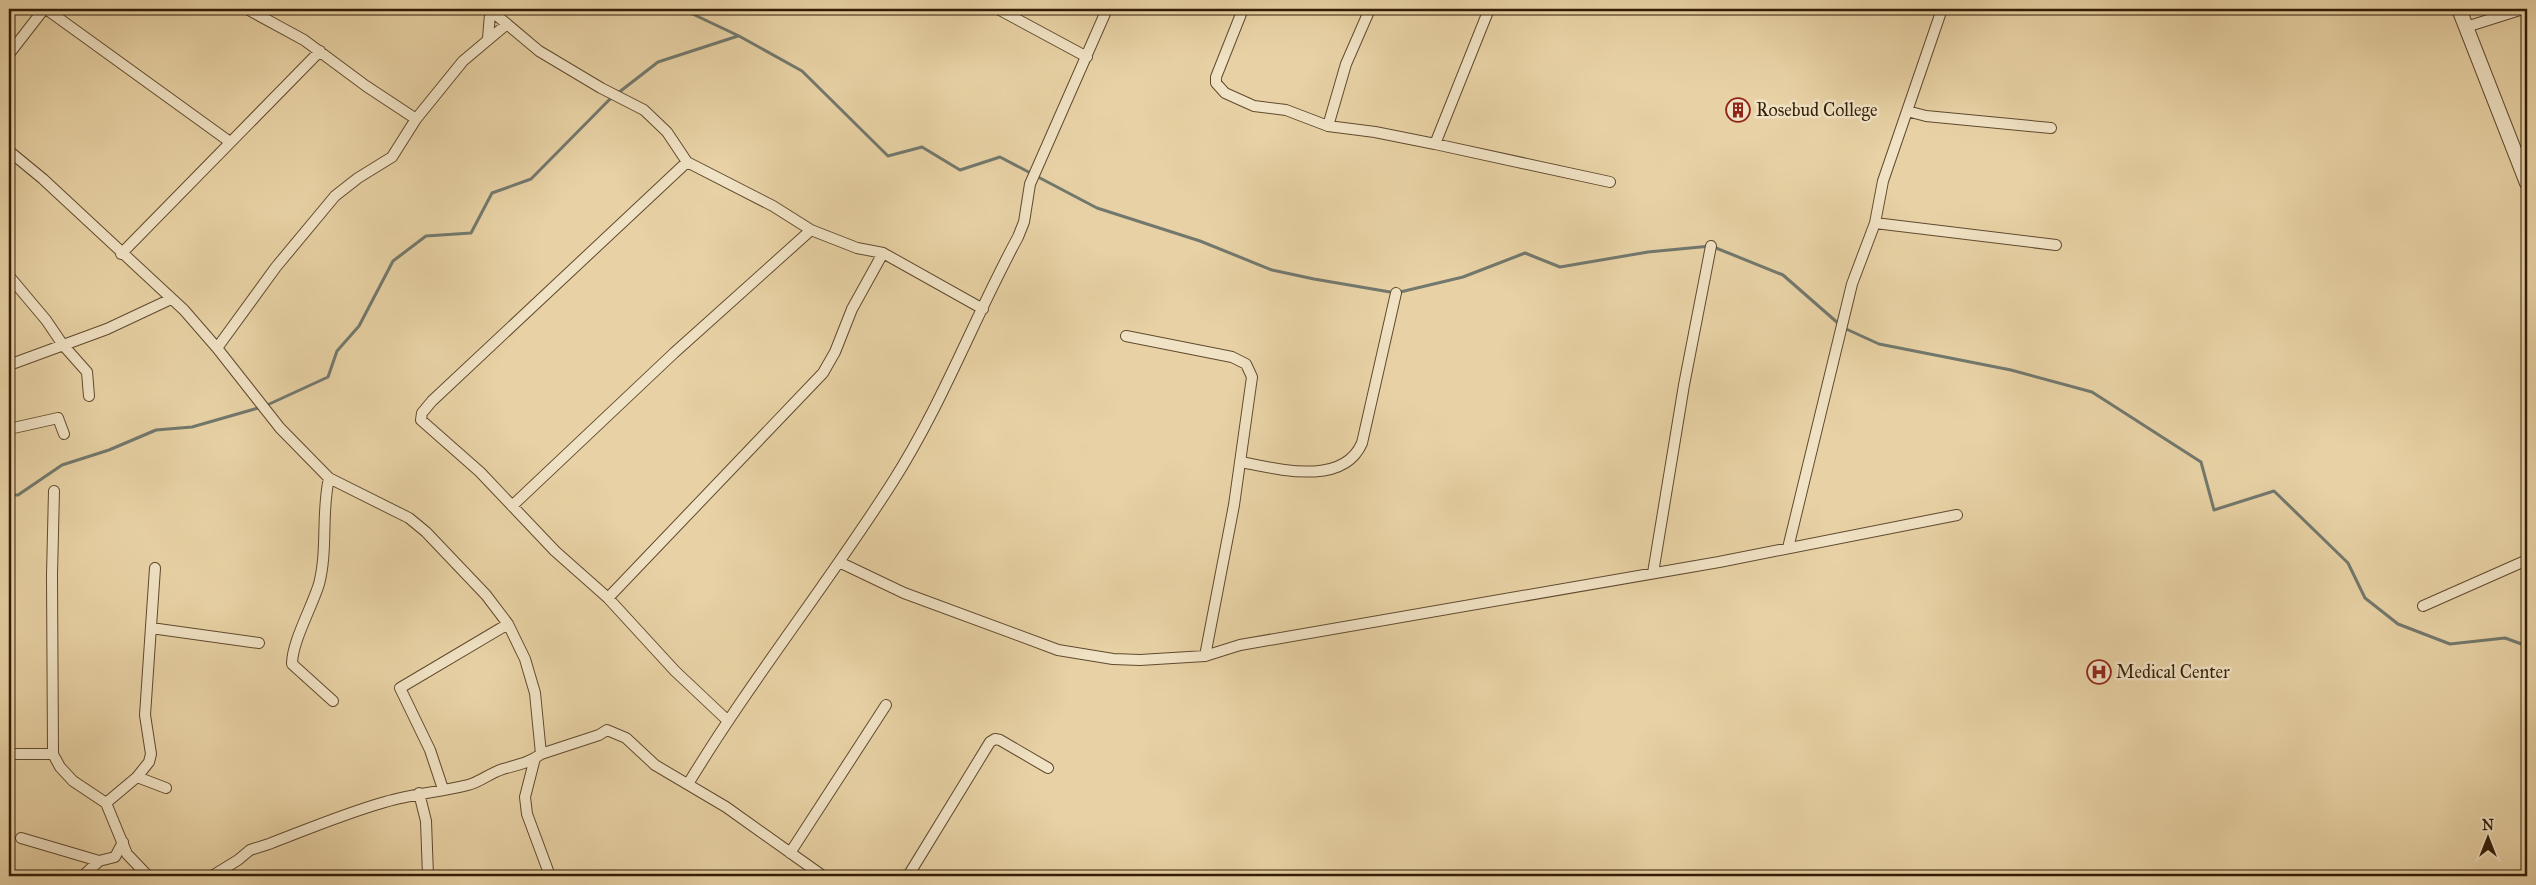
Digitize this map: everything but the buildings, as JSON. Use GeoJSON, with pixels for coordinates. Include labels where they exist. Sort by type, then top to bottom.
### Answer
{"type":"FeatureCollection","features":[{"type":"Feature","properties":{"kind":"street"},"geometry":{"type":"LineString","coordinates":[[9,54],[45,9],[230,142]]}},
{"type":"Feature","properties":{"kind":"street"},"geometry":{"type":"LineString","coordinates":[[248,9],[304,40],[366,86],[416,119]]}},
{"type":"Feature","properties":{"kind":"street"},"geometry":{"type":"LineString","coordinates":[[488,9],[539,51],[601,88],[644,110],[667,132],[687,162],[772,206],[812,230],[857,248],[883,253],[982,309]]}},
{"type":"Feature","properties":{"kind":"street"},"geometry":{"type":"LineString","coordinates":[[488,9],[490,14],[488,38]]}},
{"type":"Feature","properties":{"kind":"street"},"geometry":{"type":"LineString","coordinates":[[998,9],[1087,57]]}},
{"type":"Feature","properties":{"kind":"street"},"geometry":{"type":"LineString","coordinates":[[688,784],[727,720],[893,482],[946,390],[982,309],[1018,237],[1024,222],[1030,184],[1107,9]]}},
{"type":"Feature","properties":{"kind":"street"},"geometry":{"type":"LineString","coordinates":[[1244,9],[1219,68],[1216,83],[1220,89],[1254,106],[1286,110],[1328,126],[1375,132],[1610,182]]}},
{"type":"Feature","properties":{"kind":"street"},"geometry":{"type":"LineString","coordinates":[[1328,126],[1346,64],[1370,9]]}},
{"type":"Feature","properties":{"kind":"street"},"geometry":{"type":"LineString","coordinates":[[1435,144],[1489,9]]}},
{"type":"Feature","properties":{"kind":"street"},"geometry":{"type":"LineString","coordinates":[[1788,548],[1852,284],[1875,223],[1883,181],[1942,9]]}},
{"type":"Feature","properties":{"kind":"street"},"geometry":{"type":"LineString","coordinates":[[2459,9],[2527,183]]}},
{"type":"Feature","properties":{"kind":"street"},"geometry":{"type":"LineString","coordinates":[[2466,27],[2522,9]]}},
{"type":"Feature","properties":{"kind":"street"},"geometry":{"type":"LineString","coordinates":[[217,348],[276,267],[335,196],[392,157],[416,119],[463,61],[488,38],[507,24]]}},
{"type":"Feature","properties":{"kind":"street"},"geometry":{"type":"LineString","coordinates":[[121,254],[318,50]]}},
{"type":"Feature","properties":{"kind":"street"},"geometry":{"type":"LineString","coordinates":[[1907,111],[1934,117],[2051,128]]}},
{"type":"Feature","properties":{"kind":"street"},"geometry":{"type":"LineString","coordinates":[[9,151],[43,179],[171,299],[217,348],[268,413],[329,478],[409,518],[426,532],[486,595],[508,624],[525,659],[535,693],[538,756],[525,797],[527,814],[550,876]]}},
{"type":"Feature","properties":{"kind":"street"},"geometry":{"type":"LineString","coordinates":[[687,162],[432,401],[422,413],[421,420],[480,472],[555,551],[608,598],[675,671],[727,720]]}},
{"type":"Feature","properties":{"kind":"street"},"geometry":{"type":"LineString","coordinates":[[1875,223],[2056,245]]}},
{"type":"Feature","properties":{"kind":"street"},"geometry":{"type":"LineString","coordinates":[[512,506],[674,353],[812,230]]}},
{"type":"Feature","properties":{"kind":"street"},"geometry":{"type":"LineString","coordinates":[[1653,573],[1684,385],[1711,246]]}},
{"type":"Feature","properties":{"kind":"street"},"geometry":{"type":"LineString","coordinates":[[608,598],[823,373],[835,352],[852,309],[883,253]]}},
{"type":"Feature","properties":{"kind":"street"},"geometry":{"type":"LineString","coordinates":[[9,276],[46,320],[63,345],[87,372],[90,396]]}},
{"type":"Feature","properties":{"kind":"street"},"geometry":{"type":"LineString","coordinates":[[1241,462],[1297,472],[1338,467],[1354,457],[1362,443],[1396,293]]}},
{"type":"Feature","properties":{"kind":"street"},"geometry":{"type":"LineString","coordinates":[[9,365],[106,329],[171,299]]}},
{"type":"Feature","properties":{"kind":"street"},"geometry":{"type":"LineString","coordinates":[[1126,336],[1232,357],[1246,364],[1250,369],[1253,384],[1241,462],[1205,656]]}},
{"type":"Feature","properties":{"kind":"street"},"geometry":{"type":"LineString","coordinates":[[9,429],[58,418],[64,434]]}},
{"type":"Feature","properties":{"kind":"street"},"geometry":{"type":"LineString","coordinates":[[329,478],[324,505],[325,537],[319,583],[292,664],[333,701]]}},
{"type":"Feature","properties":{"kind":"street"},"geometry":{"type":"LineString","coordinates":[[54,491],[52,576],[53,754],[60,767],[73,781],[106,803],[123,842],[126,854],[148,876]]}},
{"type":"Feature","properties":{"kind":"street"},"geometry":{"type":"LineString","coordinates":[[839,562],[931,604],[1058,650],[1113,659],[1205,656],[1240,645],[1312,634],[1373,620],[1653,573],[1957,515]]}},
{"type":"Feature","properties":{"kind":"street"},"geometry":{"type":"LineString","coordinates":[[2423,606],[2527,560]]}},
{"type":"Feature","properties":{"kind":"street"},"geometry":{"type":"LineString","coordinates":[[106,803],[137,777],[149,762],[151,754],[145,715],[155,568]]}},
{"type":"Feature","properties":{"kind":"street"},"geometry":{"type":"LineString","coordinates":[[443,790],[430,750],[400,688],[508,624]]}},
{"type":"Feature","properties":{"kind":"street"},"geometry":{"type":"LineString","coordinates":[[152,628],[259,643]]}},
{"type":"Feature","properties":{"kind":"street"},"geometry":{"type":"LineString","coordinates":[[790,853],[886,704]]}},
{"type":"Feature","properties":{"kind":"street"},"geometry":{"type":"LineString","coordinates":[[212,876],[257,846],[270,844],[352,812],[419,793],[470,784],[501,769],[522,765],[538,756],[599,735],[607,730],[626,738],[655,765],[726,807],[823,876]]}},
{"type":"Feature","properties":{"kind":"street"},"geometry":{"type":"LineString","coordinates":[[908,876],[990,742],[995,739],[1000,740],[1048,768]]}},
{"type":"Feature","properties":{"kind":"street"},"geometry":{"type":"LineString","coordinates":[[9,754],[53,754]]}},
{"type":"Feature","properties":{"kind":"street"},"geometry":{"type":"LineString","coordinates":[[137,777],[166,788]]}},
{"type":"Feature","properties":{"kind":"street"},"geometry":{"type":"LineString","coordinates":[[419,793],[426,821],[428,876]]}},
{"type":"Feature","properties":{"kind":"street"},"geometry":{"type":"LineString","coordinates":[[22,838],[99,861]]}},
{"type":"Feature","properties":{"kind":"street"},"geometry":{"type":"LineString","coordinates":[[115,857],[123,842]]}},
{"type":"Feature","properties":{"kind":"street"},"geometry":{"type":"LineString","coordinates":[[83,876],[99,861],[126,854]]}},
{"type":"Feature","properties":{"kind":"waterway"},"geometry":{"type":"LineString","coordinates":[[682,9],[739,36],[802,71],[888,156],[922,147],[960,170],[1000,157],[1097,208],[1200,241],[1272,270],[1396,293],[1463,277],[1525,253],[1560,267],[1648,252],[1711,246],[1783,275],[1839,324]]}},
{"type":"Feature","properties":{"kind":"waterway"},"geometry":{"type":"LineString","coordinates":[[9,495],[18,495],[62,465],[109,450],[156,430],[192,427],[265,406],[328,377],[337,351],[359,326],[393,261],[426,236],[471,233],[492,193],[531,179],[609,100],[658,62],[738,36]]}},
{"type":"Feature","properties":{"kind":"waterway"},"geometry":{"type":"LineString","coordinates":[[1844,328],[1879,344],[2011,370],[2092,392],[2201,462],[2214,510],[2274,491],[2348,563],[2365,598],[2398,624],[2450,644],[2505,638],[2527,646]]}},
{"type":"Feature","properties":{"kind":"place","name":"Rosebud College"},"geometry":{"type":"Point","coordinates":[1738,110]}},
{"type":"Feature","properties":{"kind":"place","name":"Medical Center"},"geometry":{"type":"Point","coordinates":[2099,672]}}]}
